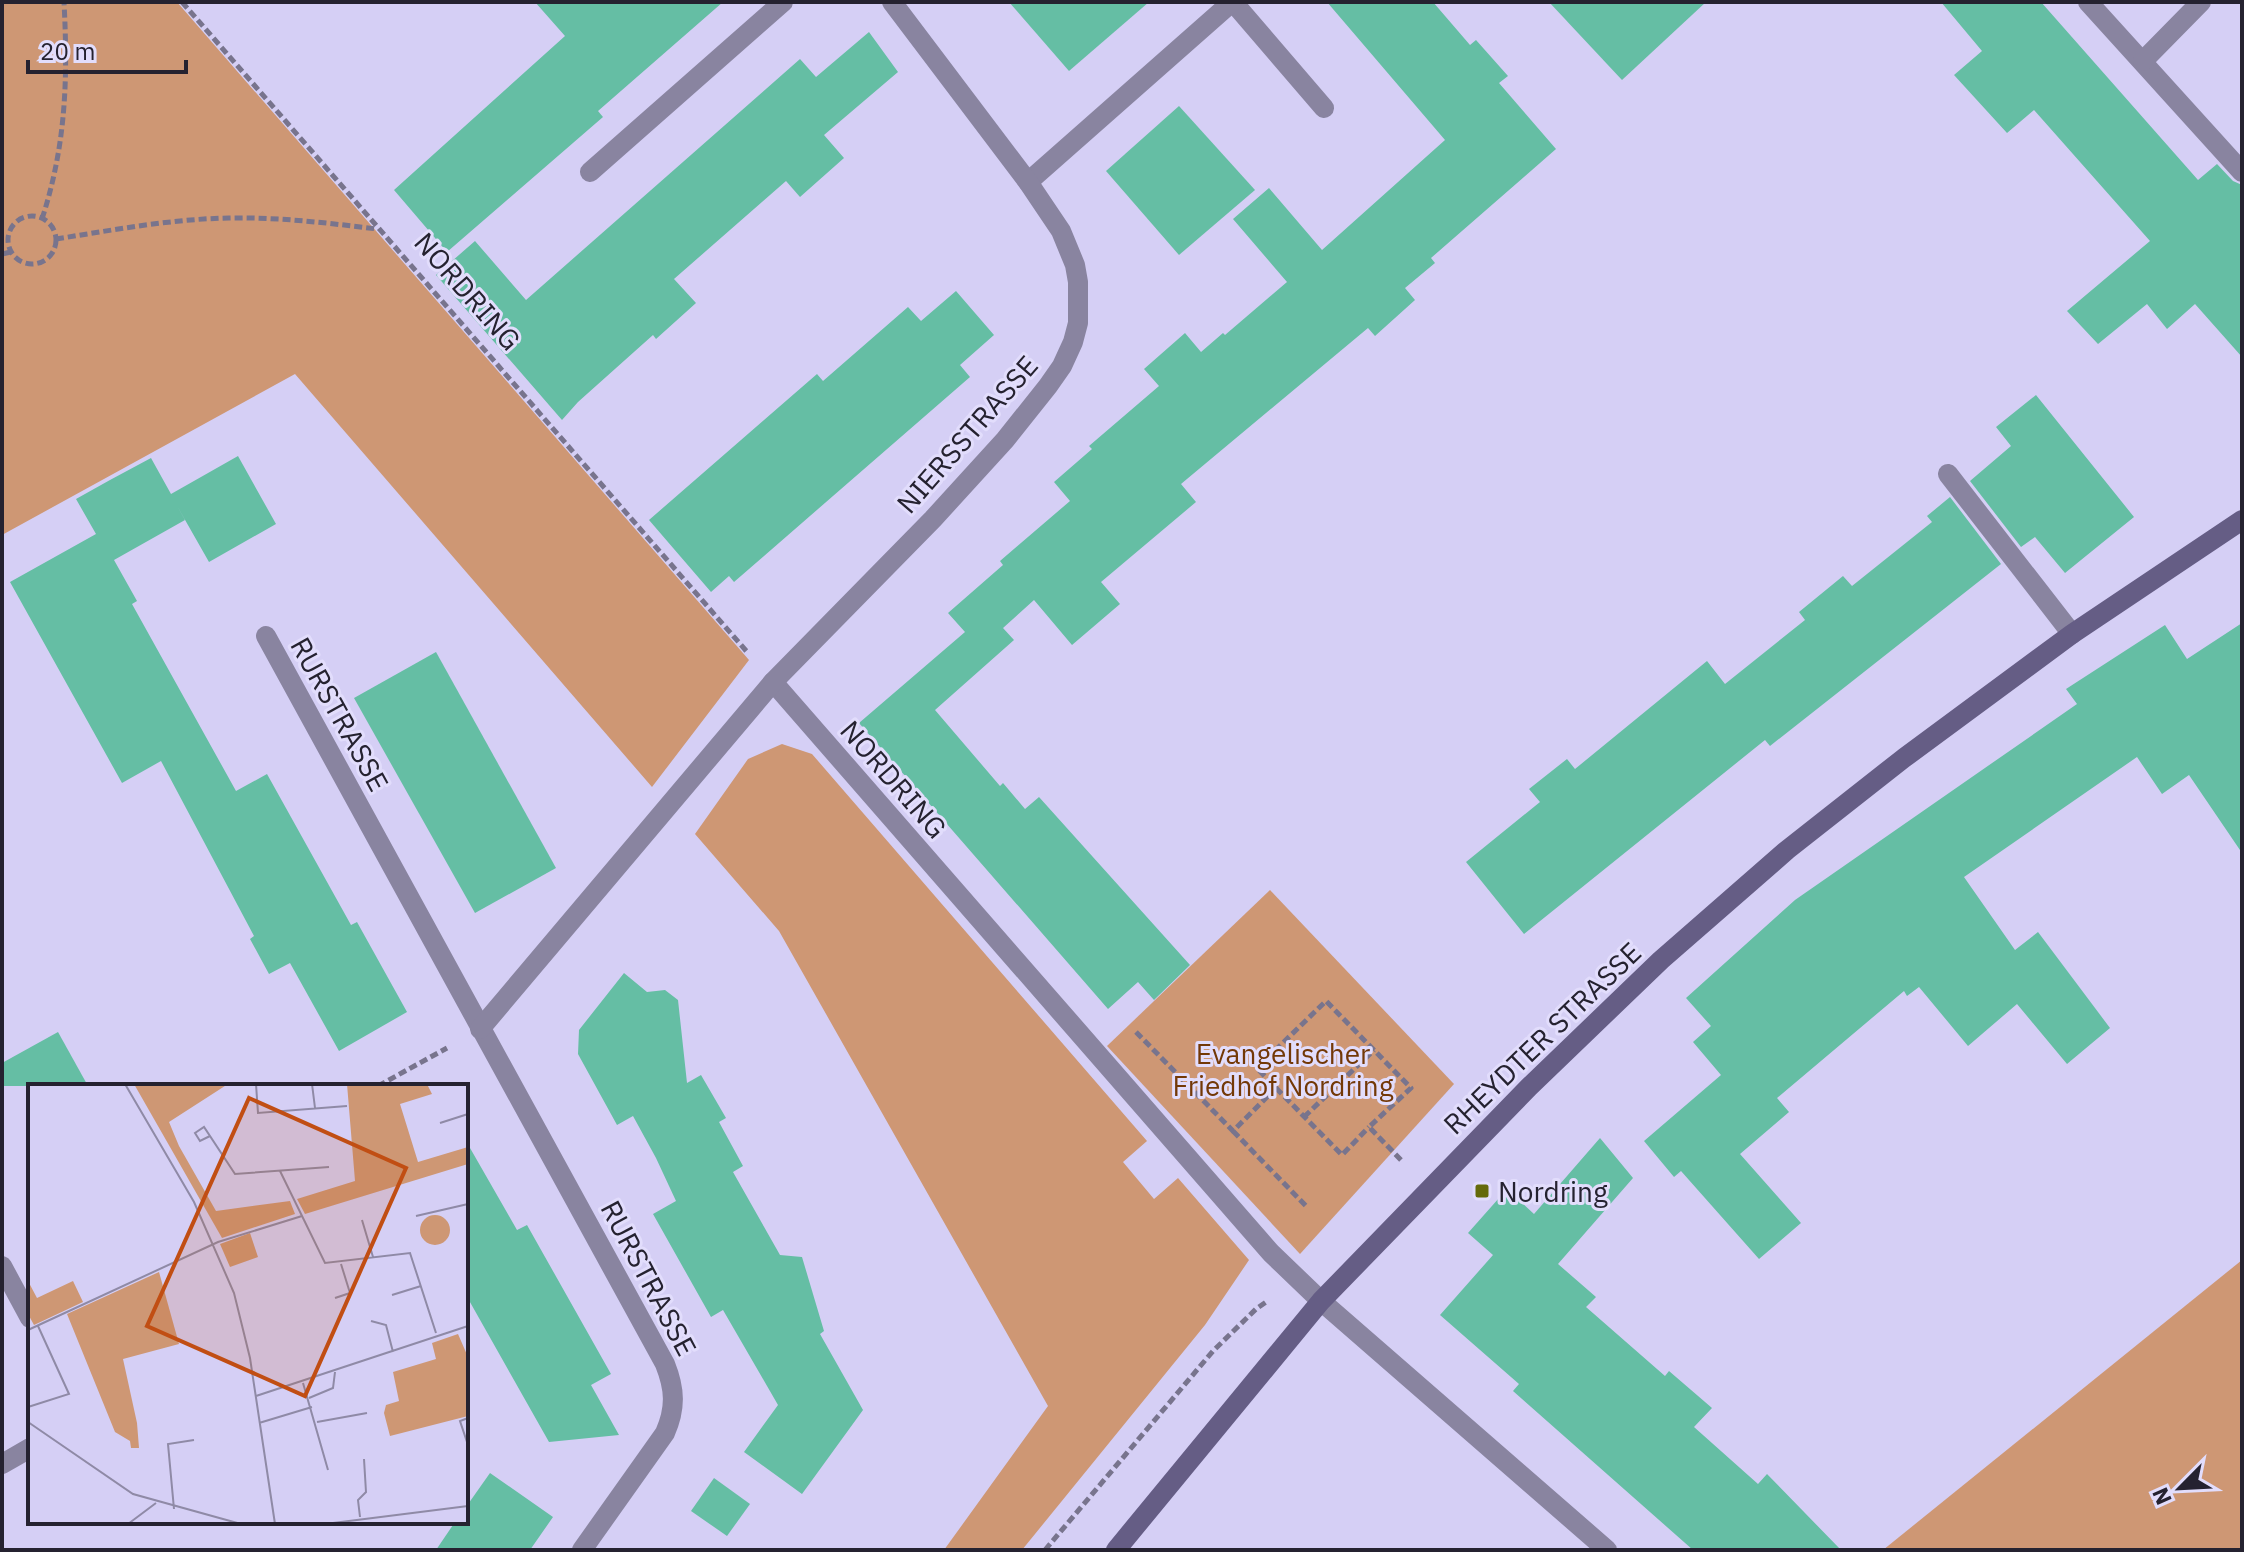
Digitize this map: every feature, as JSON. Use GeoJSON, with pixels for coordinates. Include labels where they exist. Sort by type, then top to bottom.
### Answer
{"type":"FeatureCollection","features":[{"type":"Feature","properties":{"kind":"main road","name":"RHEYDTER STRASSE"},"geometry":{"type":"LineString","coordinates":[[1116,1550],[1321,1301],[1605,1013],[1753,879],[1854,796],[2072,634],[2242,520]]}},
{"type":"Feature","properties":{"kind":"street"},"geometry":{"type":"LineString","coordinates":[[590,172],[783,2]]}},
{"type":"Feature","properties":{"kind":"street","name":"NIERSSTRASSE"},"geometry":{"type":"LineString","coordinates":[[773,682],[933,519],[1005,440],[1062,366],[1078,323],[1075,265],[1061,231],[1028,182],[892,2]]}},
{"type":"Feature","properties":{"kind":"street"},"geometry":{"type":"LineString","coordinates":[[1028,182],[1232,2],[1324,108]]}},
{"type":"Feature","properties":{"kind":"street"},"geometry":{"type":"LineString","coordinates":[[2088,2],[2242,172]]}},
{"type":"Feature","properties":{"kind":"street"},"geometry":{"type":"LineString","coordinates":[[2143,61],[2201,2]]}},
{"type":"Feature","properties":{"kind":"street"},"geometry":{"type":"LineString","coordinates":[[1948,474],[2072,634]]}},
{"type":"Feature","properties":{"kind":"street","name":"RURSTRASSE"},"geometry":{"type":"LineString","coordinates":[[266,636],[673,1383],[671,1419],[665,1433],[582,1550]]}},
{"type":"Feature","properties":{"kind":"street"},"geometry":{"type":"LineString","coordinates":[[480,1029],[773,682]]}},
{"type":"Feature","properties":{"kind":"street","name":"NORDRING"},"geometry":{"type":"LineString","coordinates":[[773,682],[1271,1253],[1321,1301],[1607,1550]]}},
{"type":"Feature","properties":{"kind":"street"},"geometry":{"type":"LineString","coordinates":[[2,1266],[28,1314]]}},
{"type":"Feature","properties":{"kind":"street"},"geometry":{"type":"LineString","coordinates":[[2,1464],[28,1449]]}},
{"type":"Feature","properties":{"kind":"path"},"geometry":{"type":"LineString","coordinates":[[42,219],[56,176],[63,123],[66,91],[64,2]]}},
{"type":"Feature","properties":{"kind":"path","name":"NORDRING"},"geometry":{"type":"LineString","coordinates":[[182,2],[773,682]]}},
{"type":"Feature","properties":{"kind":"path"},"geometry":{"type":"LineString","coordinates":[[28,217],[42,219],[52,227],[56,239],[51,255],[39,263],[23,262],[11,252],[8,237],[15,224],[28,217]]}},
{"type":"Feature","properties":{"kind":"path"},"geometry":{"type":"LineString","coordinates":[[56,239],[140,225],[228,218],[298,220],[377,229]]}},
{"type":"Feature","properties":{"kind":"path"},"geometry":{"type":"LineString","coordinates":[[2,254],[11,252]]}},
{"type":"Feature","properties":{"kind":"path"},"geometry":{"type":"LineString","coordinates":[[1326,1001],[1374,1050],[1411,1088],[1342,1155],[1257,1068],[1326,1001]]}},
{"type":"Feature","properties":{"kind":"path"},"geometry":{"type":"LineString","coordinates":[[382,1084],[480,1029]]}},
{"type":"Feature","properties":{"kind":"path"},"geometry":{"type":"LineString","coordinates":[[1136,1032],[1306,1206]]}},
{"type":"Feature","properties":{"kind":"path"},"geometry":{"type":"LineString","coordinates":[[1304,1117],[1374,1050]]}},
{"type":"Feature","properties":{"kind":"path"},"geometry":{"type":"LineString","coordinates":[[1233,1131],[1276,1088]]}},
{"type":"Feature","properties":{"kind":"path"},"geometry":{"type":"LineString","coordinates":[[1369,1127],[1429,1189]]}},
{"type":"Feature","properties":{"kind":"path"},"geometry":{"type":"LineString","coordinates":[[1045,1550],[1181,1388],[1256,1309],[1285,1295],[1302,1295],[1321,1301]]}},
{"type":"Feature","properties":{"kind":"green space"},"geometry":{"type":"Polygon","coordinates":[[[2,2],[177,2],[749,660],[652,787],[295,374],[2,535],[2,2]]]}},
{"type":"Feature","properties":{"kind":"green space"},"geometry":{"type":"Polygon","coordinates":[[[782,744],[812,754],[1147,1141],[1123,1162],[1154,1199],[1178,1178],[1249,1260],[1205,1325],[1022,1550],[944,1550],[1048,1406],[779,931],[695,834],[748,759],[782,744]]]}},
{"type":"Feature","properties":{"kind":"green space","name":"Evangelischer Friedhof Nordring"},"geometry":{"type":"Polygon","coordinates":[[[1270,890],[1454,1084],[1300,1254],[1107,1046],[1270,890]]]}},
{"type":"Feature","properties":{"kind":"green space"},"geometry":{"type":"Polygon","coordinates":[[[2242,1260],[2242,1550],[1883,1550],[2242,1260]]]}},
{"type":"Feature","properties":{"kind":"building"},"geometry":{"type":"Polygon","coordinates":[[[535,2],[723,2],[598,111],[603,117],[447,252],[394,190],[565,36],[535,2]]]}},
{"type":"Feature","properties":{"kind":"building"},"geometry":{"type":"Polygon","coordinates":[[[1009,2],[1149,2],[1069,71],[1009,2]]]}},
{"type":"Feature","properties":{"kind":"building"},"geometry":{"type":"Polygon","coordinates":[[[1327,2],[1433,2],[1470,45],[1476,40],[1508,76],[1499,83],[1556,149],[1431,258],[1435,263],[1405,288],[1415,300],[1375,336],[1368,328],[1181,484],[1196,502],[1101,582],[1120,604],[1072,645],[1034,600],[1003,628],[1014,640],[935,710],[1000,786],[1003,783],[1025,809],[1039,797],[1190,965],[1154,1000],[1138,982],[1108,1009],[859,723],[965,632],[948,613],[1003,565],[1000,561],[1070,501],[1054,482],[1092,449],[1089,446],[1159,386],[1144,369],[1185,333],[1201,352],[1287,282],[1233,219],[1269,188],[1322,250],[1445,140],[1327,2]]]}},
{"type":"Feature","properties":{"kind":"building"},"geometry":{"type":"Polygon","coordinates":[[[1549,2],[1706,2],[1622,80],[1549,2]]]}},
{"type":"Feature","properties":{"kind":"building"},"geometry":{"type":"Polygon","coordinates":[[[1941,2],[2041,2],[2198,180],[2217,164],[2233,181],[2242,185],[2242,357],[2195,304],[2167,329],[2147,304],[2098,344],[2067,311],[2150,241],[2034,110],[2007,133],[1954,75],[1982,51],[1941,2]]]}},
{"type":"Feature","properties":{"kind":"building"},"geometry":{"type":"Polygon","coordinates":[[[869,32],[898,72],[824,135],[844,158],[800,197],[786,181],[674,279],[696,303],[656,339],[653,335],[562,420],[436,275],[475,241],[526,300],[800,59],[816,77],[869,32]]]}},
{"type":"Feature","properties":{"kind":"building"},"geometry":{"type":"Polygon","coordinates":[[[1179,106],[1255,190],[1179,255],[1106,171],[1179,106]]]}},
{"type":"Feature","properties":{"kind":"building"},"geometry":{"type":"Polygon","coordinates":[[[956,291],[994,335],[960,365],[970,377],[734,582],[729,576],[711,592],[649,520],[817,374],[823,381],[908,307],[921,321],[956,291]]]}},
{"type":"Feature","properties":{"kind":"building"},"geometry":{"type":"Polygon","coordinates":[[[2036,395],[2134,517],[2065,573],[2035,537],[2021,547],[1970,481],[2011,446],[1996,427],[2036,395]]]}},
{"type":"Feature","properties":{"kind":"building"},"geometry":{"type":"Polygon","coordinates":[[[238,456],[276,524],[209,562],[176,504],[185,520],[114,560],[137,601],[132,604],[236,791],[267,774],[351,925],[357,922],[407,1012],[339,1051],[290,963],[269,974],[250,939],[254,936],[161,761],[122,783],[10,582],[96,534],[76,499],[110,480],[151,458],[171,494],[238,456]]]}},
{"type":"Feature","properties":{"kind":"building"},"geometry":{"type":"Polygon","coordinates":[[[1950,497],[2001,564],[1770,746],[1765,740],[1524,934],[1466,862],[1540,802],[1529,789],[1567,759],[1575,769],[1707,661],[1725,684],[1805,620],[1799,612],[1843,576],[1852,586],[1932,522],[1927,516],[1950,497]]]}},
{"type":"Feature","properties":{"kind":"building"},"geometry":{"type":"Polygon","coordinates":[[[2242,623],[2242,853],[2189,775],[2162,794],[2137,757],[1964,877],[2015,950],[2038,932],[2110,1028],[2067,1064],[2017,1004],[1968,1046],[1919,987],[1907,996],[1904,991],[1777,1098],[1789,1112],[1740,1154],[1801,1223],[1759,1259],[1681,1171],[1674,1177],[1644,1141],[1721,1075],[1693,1042],[1711,1026],[1686,998],[1795,900],[2077,704],[2066,689],[2165,625],[2187,659],[2242,623]]]}},
{"type":"Feature","properties":{"kind":"building"},"geometry":{"type":"Polygon","coordinates":[[[436,652],[556,868],[475,913],[354,698],[436,652]]]}},
{"type":"Feature","properties":{"kind":"building"},"geometry":{"type":"Polygon","coordinates":[[[624,973],[647,992],[665,990],[678,1000],[687,1083],[701,1075],[726,1118],[719,1122],[743,1166],[733,1172],[780,1255],[802,1257],[824,1331],[820,1334],[863,1410],[802,1494],[744,1452],[778,1405],[723,1310],[711,1317],[653,1214],[676,1201],[633,1116],[617,1125],[578,1054],[579,1030],[624,973]]]}},
{"type":"Feature","properties":{"kind":"building"},"geometry":{"type":"Polygon","coordinates":[[[58,1032],[87,1084],[2,1086],[2,1063],[58,1032]]]}},
{"type":"Feature","properties":{"kind":"building"},"geometry":{"type":"Polygon","coordinates":[[[1600,1138],[1633,1178],[1558,1264],[1596,1297],[1586,1307],[1665,1376],[1669,1371],[1712,1408],[1694,1427],[1758,1484],[1767,1474],[1841,1550],[1693,1550],[1513,1391],[1519,1384],[1440,1315],[1493,1255],[1468,1233],[1507,1189],[1534,1214],[1600,1138]]]}},
{"type":"Feature","properties":{"kind":"building"},"geometry":{"type":"Polygon","coordinates":[[[468,1144],[517,1230],[527,1225],[611,1374],[591,1385],[619,1435],[549,1442],[468,1299],[468,1144]]]}},
{"type":"Feature","properties":{"kind":"building"},"geometry":{"type":"Polygon","coordinates":[[[490,1473],[553,1517],[530,1550],[436,1550],[454,1524],[468,1524],[468,1504],[490,1473]]]}},
{"type":"Feature","properties":{"kind":"building"},"geometry":{"type":"Polygon","coordinates":[[[714,1478],[750,1504],[727,1536],[691,1511],[714,1478]]]}},
{"type":"Feature","properties":{"kind":"place","name":"Nordring"},"geometry":{"type":"Point","coordinates":[1482,1191]}}]}
